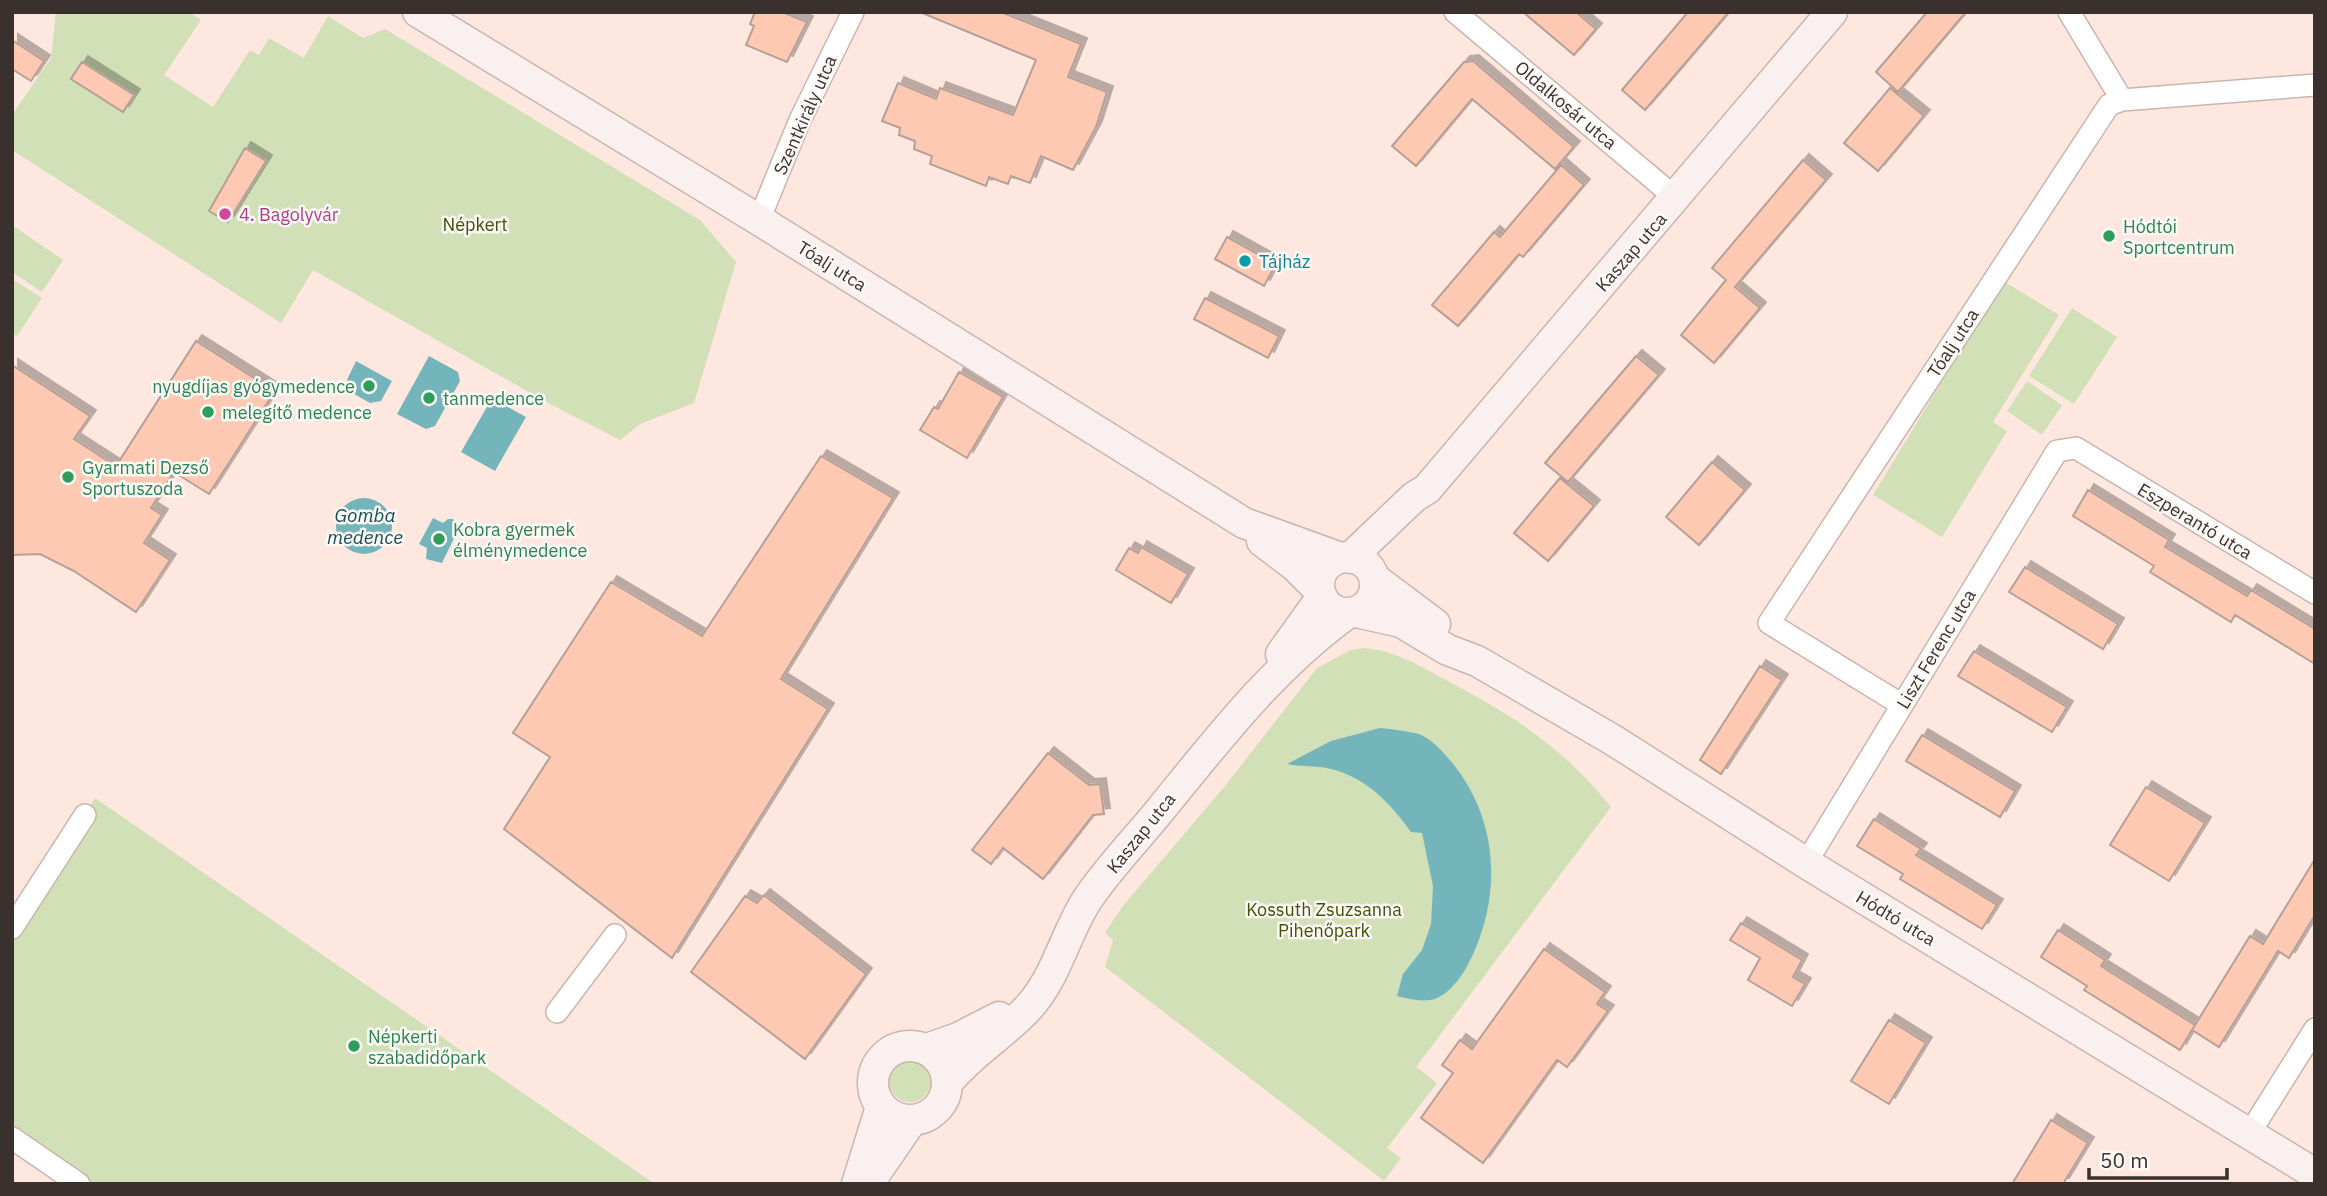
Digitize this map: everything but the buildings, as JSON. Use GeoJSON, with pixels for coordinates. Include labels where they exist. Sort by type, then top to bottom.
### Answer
{"type":"FeatureCollection","features":[{"type":"Feature","properties":{"kind":"street","name":"Tóalj utca"},"geometry":{"type":"LineString","coordinates":[[418,12],[759,220],[1244,523],[1360,568]]}},
{"type":"Feature","properties":{"kind":"street","name":"Szentkirály utca"},"geometry":{"type":"LineString","coordinates":[[759,220],[800,120],[853,12]]}},
{"type":"Feature","properties":{"kind":"street","name":"Oldalkosár utca"},"geometry":{"type":"LineString","coordinates":[[1455,12],[1677,199]]}},
{"type":"Feature","properties":{"kind":"street","name":"Kaszap utca"},"geometry":{"type":"LineString","coordinates":[[1360,568],[1414,498],[1427,489],[1677,199],[1832,12]]}},
{"type":"Feature","properties":{"kind":"street"},"geometry":{"type":"LineString","coordinates":[[2069,12],[2122,100],[2315,85]]}},
{"type":"Feature","properties":{"kind":"street","name":"Tóalj utca"},"geometry":{"type":"LineString","coordinates":[[1902,705],[1769,623],[2109,105],[2122,100]]}},
{"type":"Feature","properties":{"kind":"street","name":"Liszt Ferenc utca"},"geometry":{"type":"LineString","coordinates":[[1807,863],[2057,451],[2076,448]]}},
{"type":"Feature","properties":{"kind":"street","name":"Eszperantó utca"},"geometry":{"type":"LineString","coordinates":[[2076,448],[2315,593]]}},
{"type":"Feature","properties":{"kind":"street","name":"Tóalj utca"},"geometry":{"type":"LineString","coordinates":[[1244,523],[1321,594]]}},
{"type":"Feature","properties":{"kind":"street"},"geometry":{"type":"LineString","coordinates":[[1333,562],[1360,568],[1373,596],[1352,612],[1332,609],[1321,594],[1322,574],[1333,562]]}},
{"type":"Feature","properties":{"kind":"street","name":"Hódtó utca"},"geometry":{"type":"LineString","coordinates":[[1360,568],[1411,609],[1457,638],[1477,661]]}},
{"type":"Feature","properties":{"kind":"street","name":"Kaszap utca"},"geometry":{"type":"LineString","coordinates":[[1264,685],[1274,664],[1321,594]]}},
{"type":"Feature","properties":{"kind":"street","name":"Kaszap utca"},"geometry":{"type":"LineString","coordinates":[[947,1083],[971,1058],[1029,1008],[1048,980],[1087,901],[1264,685],[1352,612]]}},
{"type":"Feature","properties":{"kind":"street","name":"Hódtó utca"},"geometry":{"type":"LineString","coordinates":[[1352,612],[1401,622],[1448,650],[1477,661],[1612,740],[1807,863],[2315,1174]]}},
{"type":"Feature","properties":{"kind":"street"},"geometry":{"type":"LineString","coordinates":[[12,928],[85,815]]}},
{"type":"Feature","properties":{"kind":"street"},"geometry":{"type":"LineString","coordinates":[[557,1012],[615,935]]}},
{"type":"Feature","properties":{"kind":"street"},"geometry":{"type":"LineString","coordinates":[[927,1049],[942,1063],[947,1083],[944,1097],[937,1108],[926,1116],[912,1120],[892,1116],[881,1107],[874,1096],[872,1082],[882,1057],[907,1045],[927,1049],[958,1038],[1038,994]]}},
{"type":"Feature","properties":{"kind":"street"},"geometry":{"type":"LineString","coordinates":[[2249,1134],[2315,1030]]}},
{"type":"Feature","properties":{"kind":"street"},"geometry":{"type":"LineString","coordinates":[[857,1184],[881,1107]]}},
{"type":"Feature","properties":{"kind":"street"},"geometry":{"type":"LineString","coordinates":[[868,1184],[912,1120]]}},
{"type":"Feature","properties":{"kind":"street"},"geometry":{"type":"LineString","coordinates":[[12,1138],[79,1184]]}},
{"type":"Feature","properties":{"kind":"green space","name":"Népkert"},"geometry":{"type":"Polygon","coordinates":[[[56,12],[189,12],[201,20],[164,75],[213,107],[250,50],[259,55],[269,38],[304,58],[328,16],[363,38],[385,29],[700,220],[736,262],[694,403],[640,424],[620,440],[548,403],[313,270],[281,323],[12,150],[12,115],[51,58],[56,12]]]}},
{"type":"Feature","properties":{"kind":"green space"},"geometry":{"type":"Polygon","coordinates":[[[12,225],[63,260],[42,292],[12,272],[12,225]]]}},
{"type":"Feature","properties":{"kind":"green space"},"geometry":{"type":"Polygon","coordinates":[[[12,279],[42,298],[17,336],[12,333],[12,279]]]}},
{"type":"Feature","properties":{"kind":"green space"},"geometry":{"type":"Polygon","coordinates":[[[2003,281],[2059,315],[1993,422],[2007,431],[1942,537],[1873,495],[2003,281]]]}},
{"type":"Feature","properties":{"kind":"green space"},"geometry":{"type":"Polygon","coordinates":[[[2072,308],[2117,337],[2074,404],[2029,376],[2072,308]]]}},
{"type":"Feature","properties":{"kind":"green space"},"geometry":{"type":"Polygon","coordinates":[[[2027,381],[2062,405],[2042,435],[2007,411],[2027,381]]]}},
{"type":"Feature","properties":{"kind":"green space","name":"Kossuth Zsuzsanna Pihenőpark"},"geometry":{"type":"Polygon","coordinates":[[[1365,648],[1387,652],[1418,665],[1517,721],[1556,750],[1611,807],[1416,1067],[1437,1083],[1387,1148],[1401,1158],[1384,1181],[1105,967],[1113,940],[1105,933],[1122,907],[1225,786],[1317,668],[1351,650],[1365,648]]]}},
{"type":"Feature","properties":{"kind":"green space"},"geometry":{"type":"Polygon","coordinates":[[[95,798],[655,1184],[79,1184],[12,1138],[12,928],[95,798]]]}},
{"type":"Feature","properties":{"kind":"green space"},"geometry":{"type":"Polygon","coordinates":[[[910,1060],[925,1066],[931,1081],[925,1096],[910,1102],[895,1096],[889,1081],[895,1066],[910,1060]]]}},
{"type":"Feature","properties":{"kind":"water","name":"tanmedence"},"geometry":{"type":"Polygon","coordinates":[[[429,356],[458,372],[460,381],[435,426],[426,429],[397,414],[429,356]]]}},
{"type":"Feature","properties":{"kind":"water","name":"nyugdíjas gyógymedence"},"geometry":{"type":"Polygon","coordinates":[[[356,361],[392,381],[381,401],[370,403],[349,391],[347,380],[356,361]]]}},
{"type":"Feature","properties":{"kind":"water"},"geometry":{"type":"Polygon","coordinates":[[[492,398],[526,417],[495,471],[461,452],[492,398]]]}},
{"type":"Feature","properties":{"kind":"water","name":"Gomba medence"},"geometry":{"type":"Polygon","coordinates":[[[358,498],[370,498],[380,502],[388,510],[392,526],[388,542],[380,550],[370,554],[358,554],[348,550],[340,542],[336,532],[336,520],[340,510],[348,502],[358,498]]]}},
{"type":"Feature","properties":{"kind":"water","name":"Kobra gyermek élménymedence"},"geometry":{"type":"Polygon","coordinates":[[[433,518],[443,523],[453,519],[459,528],[442,563],[426,559],[427,548],[419,544],[433,518]]]}},
{"type":"Feature","properties":{"kind":"water"},"geometry":{"type":"Polygon","coordinates":[[[1380,728],[1419,734],[1433,742],[1445,754],[1464,779],[1476,802],[1490,851],[1489,902],[1474,952],[1456,983],[1439,997],[1429,1000],[1397,996],[1403,974],[1422,950],[1431,924],[1433,886],[1422,833],[1411,832],[1377,793],[1356,779],[1325,768],[1287,764],[1331,741],[1380,728]]]}},
{"type":"Feature","properties":{"kind":"place","name":"4. Bagolyvár"},"geometry":{"type":"Point","coordinates":[225,214]}},
{"type":"Feature","properties":{"kind":"place","name":"Hódtói Sportcentrum"},"geometry":{"type":"Point","coordinates":[2109,236]}},
{"type":"Feature","properties":{"kind":"place","name":"Tájház"},"geometry":{"type":"Point","coordinates":[1245,261]}},
{"type":"Feature","properties":{"kind":"place","name":"nyugdíjas gyógymedence"},"geometry":{"type":"Point","coordinates":[369,386]}},
{"type":"Feature","properties":{"kind":"place","name":"tanmedence"},"geometry":{"type":"Point","coordinates":[429,398]}},
{"type":"Feature","properties":{"kind":"place","name":"melegítő medence"},"geometry":{"type":"Point","coordinates":[208,412]}},
{"type":"Feature","properties":{"kind":"place","name":"Gyarmati Dezső Sportuszoda"},"geometry":{"type":"Point","coordinates":[68,477]}},
{"type":"Feature","properties":{"kind":"place","name":"Kobra gyermek élménymedence"},"geometry":{"type":"Point","coordinates":[439,539]}},
{"type":"Feature","properties":{"kind":"place","name":"Népkerti szabadidőpark"},"geometry":{"type":"Point","coordinates":[354,1046]}}]}
